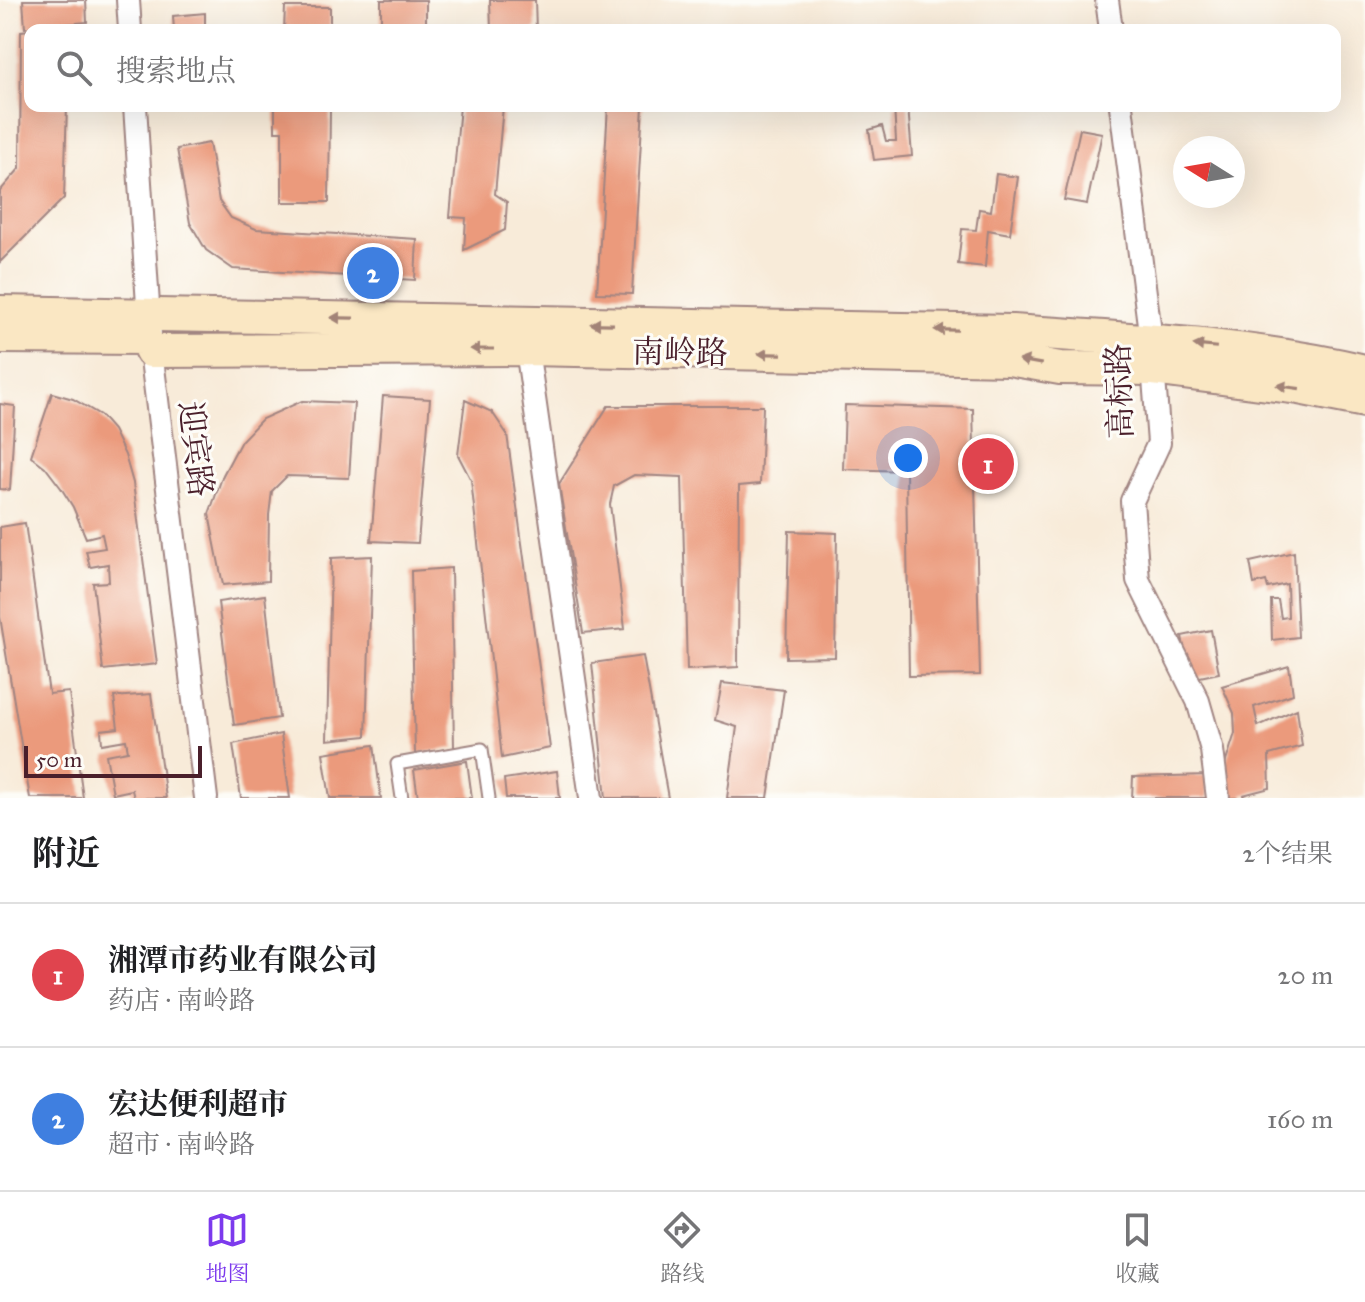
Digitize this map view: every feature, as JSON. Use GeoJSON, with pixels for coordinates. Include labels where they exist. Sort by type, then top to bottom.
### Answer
{"type":"FeatureCollection","features":[{"type":"Feature","properties":{"kind":"street"},"geometry":{"type":"LineString","coordinates":[[128,0],[130,24]]}},
{"type":"Feature","properties":{"kind":"street"},"geometry":{"type":"LineString","coordinates":[[1107,0],[1110,24]]}},
{"type":"Feature","properties":{"kind":"street","name":"迎宾路"},"geometry":{"type":"LineString","coordinates":[[135,112],[151,351],[206,798]]}},
{"type":"Feature","properties":{"kind":"street","name":"高标路"},"geometry":{"type":"LineString","coordinates":[[1122,112],[1159,443],[1132,501],[1138,580],[1198,701],[1212,750],[1218,798]]}},
{"type":"Feature","properties":{"kind":"street","name":"南岭路"},"geometry":{"type":"LineString","coordinates":[[0,312],[1012,331],[1151,355],[1365,401]]}},
{"type":"Feature","properties":{"kind":"street","name":"南岭路"},"geometry":{"type":"LineString","coordinates":[[0,337],[145,338],[151,351],[527,349],[1009,359],[1060,368],[1151,355],[1308,358],[1365,371]]}},
{"type":"Feature","properties":{"kind":"street"},"geometry":{"type":"LineString","coordinates":[[527,349],[591,798]]}},
{"type":"Feature","properties":{"kind":"lane"},"geometry":{"type":"LineString","coordinates":[[402,798],[397,764],[482,749],[489,798]]}},
{"type":"Feature","properties":{"kind":"building"},"geometry":{"type":"Polygon","coordinates":[[[23,0],[86,0],[87,22],[25,24],[23,0]]]}},
{"type":"Feature","properties":{"kind":"building"},"geometry":{"type":"Polygon","coordinates":[[[381,0],[426,0],[426,24],[381,24],[381,0]]]}},
{"type":"Feature","properties":{"kind":"building"},"geometry":{"type":"Polygon","coordinates":[[[490,0],[535,0],[536,24],[491,24],[490,0]]]}},
{"type":"Feature","properties":{"kind":"building"},"geometry":{"type":"Polygon","coordinates":[[[285,7],[330,7],[330,24],[284,24],[285,7]]]}},
{"type":"Feature","properties":{"kind":"building"},"geometry":{"type":"Polygon","coordinates":[[[205,13],[205,24],[174,24],[173,16],[205,13]]]}},
{"type":"Feature","properties":{"kind":"building"},"geometry":{"type":"Polygon","coordinates":[[[21,31],[24,31],[24,112],[67,112],[64,198],[0,262],[0,191],[20,168],[21,31]]]}},
{"type":"Feature","properties":{"kind":"building"},"geometry":{"type":"Polygon","coordinates":[[[275,112],[330,112],[329,202],[282,202],[282,131],[275,131],[275,112]]]}},
{"type":"Feature","properties":{"kind":"building"},"geometry":{"type":"Polygon","coordinates":[[[459,112],[502,112],[495,194],[507,202],[505,230],[464,250],[466,218],[450,217],[459,112]]]}},
{"type":"Feature","properties":{"kind":"building"},"geometry":{"type":"Polygon","coordinates":[[[608,112],[643,112],[632,294],[597,293],[608,112]]]}},
{"type":"Feature","properties":{"kind":"building"},"geometry":{"type":"Polygon","coordinates":[[[894,112],[908,112],[912,156],[874,160],[869,130],[882,126],[886,141],[896,141],[894,112]]]}},
{"type":"Feature","properties":{"kind":"building"},"geometry":{"type":"Polygon","coordinates":[[[1080,129],[1102,133],[1087,204],[1064,200],[1080,129]]]}},
{"type":"Feature","properties":{"kind":"building"},"geometry":{"type":"Polygon","coordinates":[[[209,143],[219,201],[231,218],[256,229],[417,239],[415,280],[233,269],[206,250],[190,223],[177,149],[209,143]]]}},
{"type":"Feature","properties":{"kind":"building"},"geometry":{"type":"Polygon","coordinates":[[[996,174],[1018,177],[1010,234],[988,230],[985,267],[958,264],[962,229],[976,230],[979,209],[991,211],[996,174]]]}},
{"type":"Feature","properties":{"kind":"building"},"geometry":{"type":"Polygon","coordinates":[[[52,393],[73,399],[100,415],[113,430],[125,455],[133,483],[157,664],[103,670],[93,583],[109,582],[108,564],[90,567],[86,551],[105,548],[102,534],[86,538],[61,488],[45,467],[31,456],[52,393]]]}},
{"type":"Feature","properties":{"kind":"building"},"geometry":{"type":"Polygon","coordinates":[[[383,396],[430,399],[418,543],[371,541],[383,396]]]}},
{"type":"Feature","properties":{"kind":"building"},"geometry":{"type":"Polygon","coordinates":[[[465,400],[492,412],[507,434],[550,748],[502,758],[471,480],[458,455],[465,400]]]}},
{"type":"Feature","properties":{"kind":"building"},"geometry":{"type":"Polygon","coordinates":[[[302,401],[354,403],[349,478],[287,476],[272,491],[268,581],[223,585],[209,514],[223,475],[241,441],[262,419],[302,401]]]}},
{"type":"Feature","properties":{"kind":"building"},"geometry":{"type":"Polygon","coordinates":[[[0,404],[15,406],[10,490],[0,489],[0,404]]]}},
{"type":"Feature","properties":{"kind":"building"},"geometry":{"type":"Polygon","coordinates":[[[845,405],[973,409],[980,675],[909,676],[906,471],[843,469],[845,405]]]}},
{"type":"Feature","properties":{"kind":"building"},"geometry":{"type":"Polygon","coordinates":[[[608,406],[763,406],[760,484],[739,486],[738,667],[687,670],[682,477],[634,475],[614,486],[610,504],[625,629],[583,633],[559,484],[608,406]]]}},
{"type":"Feature","properties":{"kind":"building"},"geometry":{"type":"Polygon","coordinates":[[[25,523],[49,694],[69,692],[83,798],[30,798],[0,617],[0,527],[25,523]]]}},
{"type":"Feature","properties":{"kind":"building"},"geometry":{"type":"Polygon","coordinates":[[[789,531],[837,533],[835,657],[786,658],[789,531]]]}},
{"type":"Feature","properties":{"kind":"building"},"geometry":{"type":"Polygon","coordinates":[[[1294,552],[1298,637],[1272,640],[1271,600],[1278,600],[1281,618],[1288,617],[1287,584],[1268,588],[1266,581],[1254,584],[1250,562],[1294,552]]]}},
{"type":"Feature","properties":{"kind":"building"},"geometry":{"type":"Polygon","coordinates":[[[372,556],[366,736],[327,740],[331,558],[372,556]]]}},
{"type":"Feature","properties":{"kind":"building"},"geometry":{"type":"Polygon","coordinates":[[[451,568],[454,748],[415,754],[411,571],[451,568]]]}},
{"type":"Feature","properties":{"kind":"building"},"geometry":{"type":"Polygon","coordinates":[[[265,595],[279,718],[234,725],[218,602],[265,595]]]}},
{"type":"Feature","properties":{"kind":"building"},"geometry":{"type":"Polygon","coordinates":[[[1211,630],[1219,673],[1190,679],[1182,636],[1211,630]]]}},
{"type":"Feature","properties":{"kind":"building"},"geometry":{"type":"Polygon","coordinates":[[[643,656],[668,798],[606,798],[592,663],[643,656]]]}},
{"type":"Feature","properties":{"kind":"building"},"geometry":{"type":"Polygon","coordinates":[[[1289,666],[1293,694],[1254,707],[1258,726],[1297,709],[1302,746],[1269,755],[1270,788],[1243,795],[1244,798],[1229,798],[1223,771],[1235,733],[1234,713],[1222,686],[1289,666]]]}},
{"type":"Feature","properties":{"kind":"building"},"geometry":{"type":"Polygon","coordinates":[[[722,683],[784,690],[768,798],[727,798],[737,727],[715,720],[722,683]]]}},
{"type":"Feature","properties":{"kind":"building"},"geometry":{"type":"Polygon","coordinates":[[[151,694],[166,798],[134,798],[132,790],[113,794],[106,755],[128,751],[126,740],[102,744],[101,730],[118,728],[114,697],[151,694]]]}},
{"type":"Feature","properties":{"kind":"building"},"geometry":{"type":"Polygon","coordinates":[[[281,734],[290,798],[241,798],[233,744],[281,734]]]}},
{"type":"Feature","properties":{"kind":"building"},"geometry":{"type":"Polygon","coordinates":[[[374,745],[381,798],[330,798],[323,753],[374,745]]]}},
{"type":"Feature","properties":{"kind":"building"},"geometry":{"type":"Polygon","coordinates":[[[467,761],[472,798],[418,798],[414,770],[467,761]]]}},
{"type":"Feature","properties":{"kind":"building"},"geometry":{"type":"Polygon","coordinates":[[[557,771],[560,798],[506,798],[504,779],[557,771]]]}},
{"type":"Feature","properties":{"kind":"building"},"geometry":{"type":"Polygon","coordinates":[[[1208,775],[1208,798],[1132,798],[1133,777],[1208,775]]]}},
{"type":"Feature","properties":{"kind":"place","name":"宏达便利超市"},"geometry":{"type":"Point","coordinates":[373,273]}},
{"type":"Feature","properties":{"kind":"place","name":"湘潭市药业有限公司"},"geometry":{"type":"Point","coordinates":[988,464]}}]}
